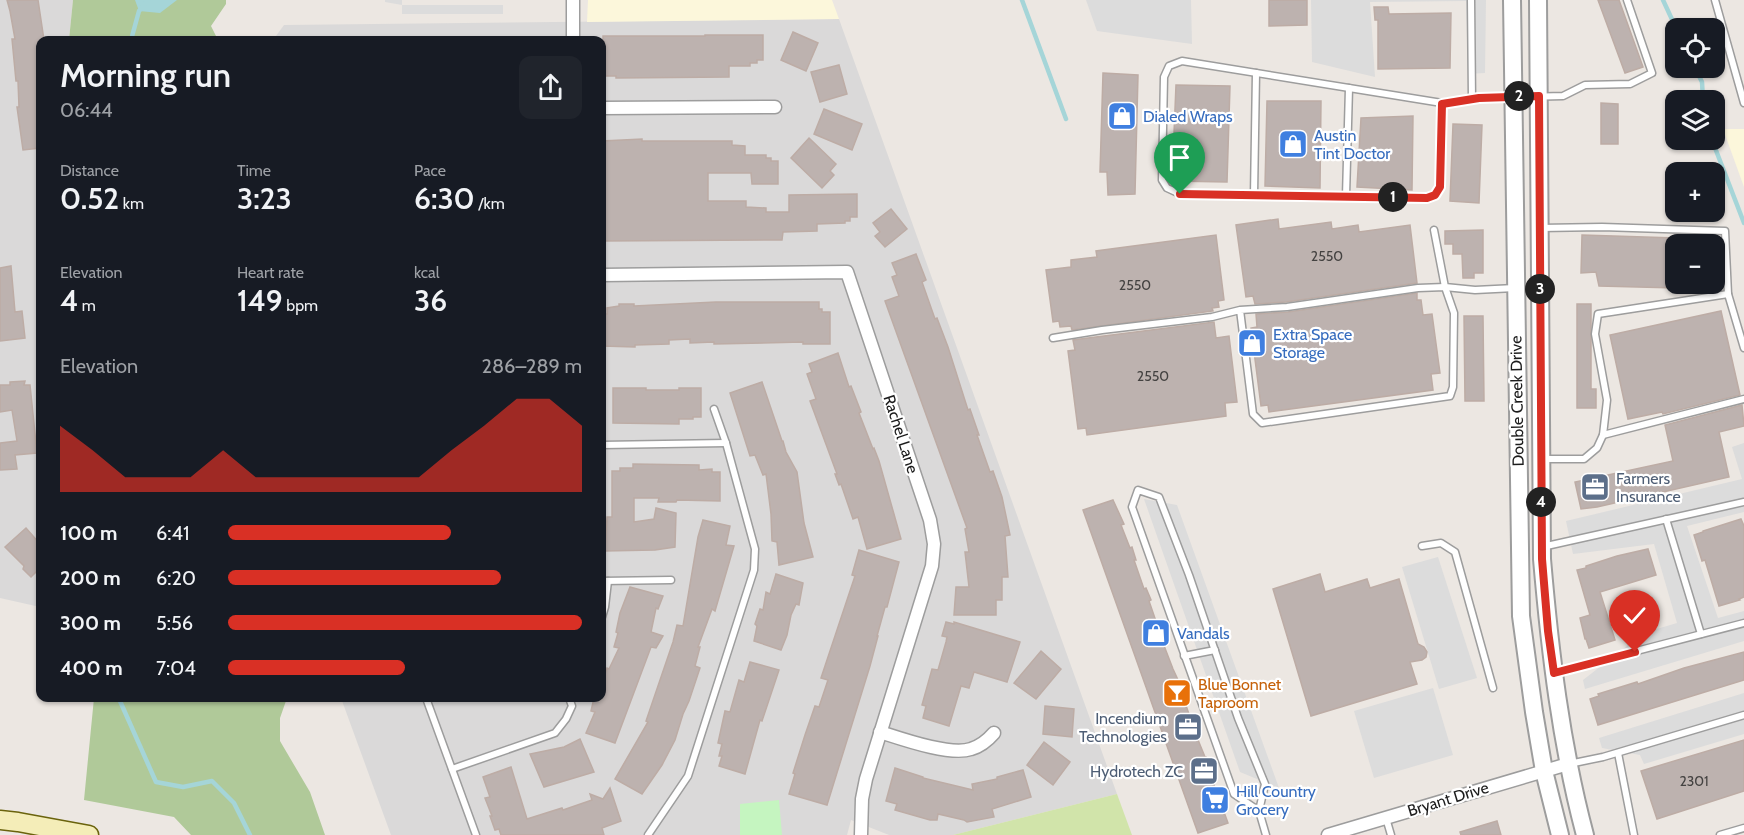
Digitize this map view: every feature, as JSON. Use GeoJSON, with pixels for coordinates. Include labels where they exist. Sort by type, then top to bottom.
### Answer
{"type":"FeatureCollection","features":[{"type":"Feature","properties":{"kind":"main road"},"geometry":{"type":"LineString","coordinates":[[0,820],[89,835]]}},
{"type":"Feature","properties":{"kind":"street"},"geometry":{"type":"LineString","coordinates":[[573,0],[573,36]]}},
{"type":"Feature","properties":{"kind":"street","name":"Double Creek Drive"},"geometry":{"type":"LineString","coordinates":[[1512,0],[1521,616],[1544,771],[1560,835]]}},
{"type":"Feature","properties":{"kind":"street","name":"Double Creek Drive"},"geometry":{"type":"LineString","coordinates":[[1538,0],[1542,547],[1548,631],[1554,673],[1574,796],[1585,835]]}},
{"type":"Feature","properties":{"kind":"street"},"geometry":{"type":"LineString","coordinates":[[606,108],[775,107]]}},
{"type":"Feature","properties":{"kind":"street","name":"Rachel Lane"},"geometry":{"type":"LineString","coordinates":[[606,275],[848,272],[930,520],[934,544],[932,566],[866,779],[862,799],[861,835]]}},
{"type":"Feature","properties":{"kind":"street"},"geometry":{"type":"LineString","coordinates":[[880,732],[927,746],[952,750],[970,750],[986,741],[994,733]]}},
{"type":"Feature","properties":{"kind":"street","name":"Bryant Drive"},"geometry":{"type":"LineString","coordinates":[[1328,835],[1569,764]]}},
{"type":"Feature","properties":{"kind":"lane"},"geometry":{"type":"LineString","coordinates":[[1471,0],[1472,99]]}},
{"type":"Feature","properties":{"kind":"lane"},"geometry":{"type":"LineString","coordinates":[[1442,104],[1440,187],[1435,195],[1427,198],[1180,194],[1167,188],[1162,180],[1164,77],[1169,66],[1182,62],[1442,104],[1513,96],[1563,96],[1585,85],[1630,84],[1652,73],[1627,0]]}},
{"type":"Feature","properties":{"kind":"lane"},"geometry":{"type":"LineString","coordinates":[[1714,0],[1744,104]]}},
{"type":"Feature","properties":{"kind":"lane"},"geometry":{"type":"LineString","coordinates":[[1254,195],[1256,74]]}},
{"type":"Feature","properties":{"kind":"lane"},"geometry":{"type":"LineString","coordinates":[[1346,196],[1349,88]]}},
{"type":"Feature","properties":{"kind":"lane"},"geometry":{"type":"LineString","coordinates":[[1540,228],[1602,227],[1725,231],[1728,294],[1744,348]]}},
{"type":"Feature","properties":{"kind":"lane"},"geometry":{"type":"LineString","coordinates":[[1240,310],[1253,414],[1262,423],[1450,396],[1453,387],[1454,313],[1445,287],[1434,230]]}},
{"type":"Feature","properties":{"kind":"lane"},"geometry":{"type":"LineString","coordinates":[[1053,338],[1212,317],[1240,310],[1287,307],[1418,288],[1445,287],[1475,290],[1516,288]]}},
{"type":"Feature","properties":{"kind":"lane"},"geometry":{"type":"LineString","coordinates":[[1541,459],[1584,459],[1597,448],[1603,435],[1607,400],[1595,334],[1598,314],[1728,294]]}},
{"type":"Feature","properties":{"kind":"lane"},"geometry":{"type":"LineString","coordinates":[[1603,435],[1744,399]]}},
{"type":"Feature","properties":{"kind":"lane"},"geometry":{"type":"LineString","coordinates":[[648,835],[688,776],[754,570],[755,549],[726,443],[714,409]]}},
{"type":"Feature","properties":{"kind":"lane"},"geometry":{"type":"LineString","coordinates":[[606,445],[726,443]]}},
{"type":"Feature","properties":{"kind":"lane"},"geometry":{"type":"LineString","coordinates":[[1259,810],[1234,794],[1132,507],[1138,490],[1159,497],[1189,575],[1238,718],[1265,784],[1259,810],[1266,835]]}},
{"type":"Feature","properties":{"kind":"lane"},"geometry":{"type":"LineString","coordinates":[[1542,547],[1744,502]]}},
{"type":"Feature","properties":{"kind":"lane"},"geometry":{"type":"LineString","coordinates":[[1666,519],[1701,634]]}},
{"type":"Feature","properties":{"kind":"lane"},"geometry":{"type":"LineString","coordinates":[[1422,546],[1441,543],[1455,552],[1493,688]]}},
{"type":"Feature","properties":{"kind":"lane"},"geometry":{"type":"LineString","coordinates":[[606,581],[671,580]]}},
{"type":"Feature","properties":{"kind":"lane"},"geometry":{"type":"LineString","coordinates":[[1554,673],[1744,623]]}},
{"type":"Feature","properties":{"kind":"lane"},"geometry":{"type":"LineString","coordinates":[[1184,656],[1215,650]]}},
{"type":"Feature","properties":{"kind":"lane"},"geometry":{"type":"LineString","coordinates":[[427,702],[476,835]]}},
{"type":"Feature","properties":{"kind":"lane"},"geometry":{"type":"LineString","coordinates":[[570,702],[572,706]]}},
{"type":"Feature","properties":{"kind":"lane"},"geometry":{"type":"LineString","coordinates":[[452,769],[555,733],[566,719],[573,702]]}},
{"type":"Feature","properties":{"kind":"lane"},"geometry":{"type":"LineString","coordinates":[[1569,764],[1618,753],[1744,715]]}},
{"type":"Feature","properties":{"kind":"lane"},"geometry":{"type":"LineString","coordinates":[[1618,753],[1634,835]]}},
{"type":"Feature","properties":{"kind":"lane"},"geometry":{"type":"LineString","coordinates":[[1386,818],[1391,835]]}},
{"type":"Feature","properties":{"kind":"lane"},"geometry":{"type":"LineString","coordinates":[[1720,835],[1744,828]]}},
{"type":"Feature","properties":{"kind":"shaded area"},"geometry":{"type":"Polygon","coordinates":[[[0,0],[73,0],[69,36],[36,36],[36,606],[0,598],[0,0]]]}},
{"type":"Feature","properties":{"kind":"shaded area"},"geometry":{"type":"Polygon","coordinates":[[[385,0],[402,0],[402,5],[385,2],[385,0]]]}},
{"type":"Feature","properties":{"kind":"shaded area"},"geometry":{"type":"Polygon","coordinates":[[[588,0],[832,0],[839,19],[587,22],[588,0]]]}},
{"type":"Feature","properties":{"kind":"shaded area"},"geometry":{"type":"Polygon","coordinates":[[[1086,0],[1191,0],[1192,44],[1097,31],[1086,0]]]}},
{"type":"Feature","properties":{"kind":"shaded area"},"geometry":{"type":"Polygon","coordinates":[[[1311,0],[1486,0],[1485,73],[1468,74],[1466,1],[1370,2],[1375,77],[1312,62],[1311,0]]]}},
{"type":"Feature","properties":{"kind":"shaded area"},"geometry":{"type":"Polygon","coordinates":[[[402,5],[503,5],[503,14],[402,14],[402,5]]]}},
{"type":"Feature","properties":{"kind":"shaded area"},"geometry":{"type":"Polygon","coordinates":[[[839,19],[1117,794],[953,835],[889,835],[851,820],[847,835],[391,835],[342,702],[606,702],[606,36],[276,36],[284,25],[839,19]]]}},
{"type":"Feature","properties":{"kind":"shaded area"},"geometry":{"type":"Polygon","coordinates":[[[1725,129],[1744,129],[1744,187],[1725,135],[1725,129]]]}},
{"type":"Feature","properties":{"kind":"shaded area"},"geometry":{"type":"Polygon","coordinates":[[[1744,443],[1744,512],[1687,526],[1718,618],[1744,611],[1744,641],[1585,689],[1583,680],[1627,646],[1626,638],[1677,623],[1654,544],[1573,554],[1566,521],[1742,479],[1732,447],[1744,443]]]}},
{"type":"Feature","properties":{"kind":"shaded area"},"geometry":{"type":"Polygon","coordinates":[[[1144,499],[1177,505],[1279,788],[1240,772],[1144,499]]]}},
{"type":"Feature","properties":{"kind":"shaded area"},"geometry":{"type":"Polygon","coordinates":[[[1438,557],[1477,678],[1439,689],[1402,567],[1438,557]]]}},
{"type":"Feature","properties":{"kind":"shaded area"},"geometry":{"type":"Polygon","coordinates":[[[1433,688],[1453,755],[1374,778],[1354,711],[1433,688]]]}},
{"type":"Feature","properties":{"kind":"shaded area"},"geometry":{"type":"Polygon","coordinates":[[[1744,693],[1744,734],[1644,764],[1640,755],[1602,748],[1599,738],[1744,693]]]}},
{"type":"Feature","properties":{"kind":"green space"},"geometry":{"type":"Polygon","coordinates":[[[73,0],[226,0],[226,4],[211,26],[216,36],[69,36],[73,0]]]}},
{"type":"Feature","properties":{"kind":"green space"},"geometry":{"type":"Polygon","coordinates":[[[94,702],[286,702],[280,718],[280,741],[310,792],[325,835],[191,835],[174,817],[84,800],[94,702]]]}},
{"type":"Feature","properties":{"kind":"green space"},"geometry":{"type":"Polygon","coordinates":[[[1117,794],[1132,835],[953,835],[1117,794]]]}},
{"type":"Feature","properties":{"kind":"green space"},"geometry":{"type":"Polygon","coordinates":[[[779,800],[782,835],[740,835],[740,804],[779,800]]]}},
{"type":"Feature","properties":{"kind":"water"},"geometry":{"type":"Polygon","coordinates":[[[135,0],[177,0],[160,13],[139,11],[135,0]]]}},
{"type":"Feature","properties":{"kind":"building"},"geometry":{"type":"Polygon","coordinates":[[[7,0],[38,0],[43,36],[36,36],[36,148],[23,150],[17,107],[19,107],[18,81],[16,81],[12,39],[15,39],[7,0]]]}},
{"type":"Feature","properties":{"kind":"building"},"geometry":{"type":"Polygon","coordinates":[[[1269,0],[1307,0],[1307,25],[1269,26],[1269,0]]]}},
{"type":"Feature","properties":{"kind":"building"},"geometry":{"type":"Polygon","coordinates":[[[1598,0],[1619,0],[1643,67],[1625,73],[1598,0]]]}},
{"type":"Feature","properties":{"kind":"building"},"geometry":{"type":"Polygon","coordinates":[[[1374,7],[1388,7],[1389,14],[1451,13],[1450,68],[1378,69],[1378,20],[1375,20],[1374,7]]]}},
{"type":"Feature","properties":{"kind":"building"},"geometry":{"type":"Polygon","coordinates":[[[793,32],[818,43],[806,71],[781,60],[793,32]]]}},
{"type":"Feature","properties":{"kind":"building"},"geometry":{"type":"Polygon","coordinates":[[[763,35],[763,60],[750,63],[750,66],[729,66],[729,77],[616,78],[616,76],[606,76],[606,36],[763,35]]]}},
{"type":"Feature","properties":{"kind":"building"},"geometry":{"type":"Polygon","coordinates":[[[839,65],[847,94],[820,102],[811,72],[839,65]]]}},
{"type":"Feature","properties":{"kind":"building"},"geometry":{"type":"Polygon","coordinates":[[[1103,73],[1138,75],[1135,194],[1108,195],[1107,172],[1100,172],[1103,73]]]}},
{"type":"Feature","properties":{"kind":"building"},"geometry":{"type":"Polygon","coordinates":[[[1176,85],[1230,86],[1227,182],[1172,181],[1176,85]]]}},
{"type":"Feature","properties":{"kind":"building","name":"Austin Tint Doctor"},"geometry":{"type":"Polygon","coordinates":[[[1267,101],[1321,101],[1320,188],[1265,186],[1267,101]]]}},
{"type":"Feature","properties":{"kind":"building"},"geometry":{"type":"Polygon","coordinates":[[[1601,103],[1618,104],[1618,144],[1601,144],[1601,103]]]}},
{"type":"Feature","properties":{"kind":"building"},"geometry":{"type":"Polygon","coordinates":[[[824,109],[862,124],[852,150],[814,134],[824,109]]]}},
{"type":"Feature","properties":{"kind":"building"},"geometry":{"type":"Polygon","coordinates":[[[1413,116],[1412,190],[1357,187],[1361,118],[1413,116]]]}},
{"type":"Feature","properties":{"kind":"building"},"geometry":{"type":"Polygon","coordinates":[[[1453,124],[1482,125],[1479,203],[1450,201],[1453,124]]]}},
{"type":"Feature","properties":{"kind":"building"},"geometry":{"type":"Polygon","coordinates":[[[809,138],[836,164],[830,171],[834,175],[822,188],[791,158],[809,138]]]}},
{"type":"Feature","properties":{"kind":"building"},"geometry":{"type":"Polygon","coordinates":[[[642,139],[642,141],[732,141],[732,145],[745,146],[745,155],[766,155],[766,158],[771,158],[771,161],[778,161],[778,184],[752,184],[751,173],[708,173],[708,201],[746,201],[746,207],[766,208],[766,212],[789,212],[789,195],[857,194],[857,217],[850,217],[850,221],[845,221],[845,223],[817,224],[817,231],[783,232],[782,240],[606,241],[606,141],[642,139]]]}},
{"type":"Feature","properties":{"kind":"building"},"geometry":{"type":"Polygon","coordinates":[[[891,209],[907,229],[885,247],[875,236],[880,232],[873,223],[891,209]]]}},
{"type":"Feature","properties":{"kind":"building"},"geometry":{"type":"Polygon","coordinates":[[[1278,219],[1279,229],[1331,222],[1332,229],[1358,225],[1359,232],[1410,225],[1417,283],[1286,302],[1255,304],[1253,296],[1246,297],[1236,225],[1278,219]]]}},
{"type":"Feature","properties":{"kind":"building"},"geometry":{"type":"Polygon","coordinates":[[[1483,230],[1483,273],[1474,273],[1474,278],[1463,278],[1462,254],[1453,254],[1453,244],[1445,244],[1445,231],[1483,230]]]}},
{"type":"Feature","properties":{"kind":"building"},"geometry":{"type":"Polygon","coordinates":[[[1216,235],[1224,300],[1218,301],[1219,307],[1212,308],[1213,311],[1072,330],[1071,326],[1060,327],[1059,321],[1053,322],[1046,270],[1071,267],[1071,260],[1097,257],[1096,251],[1216,235]]]}},
{"type":"Feature","properties":{"kind":"building"},"geometry":{"type":"Polygon","coordinates":[[[1582,235],[1665,238],[1665,288],[1599,286],[1596,272],[1581,273],[1582,235]]]}},
{"type":"Feature","properties":{"kind":"building"},"geometry":{"type":"Polygon","coordinates":[[[916,254],[926,280],[922,282],[935,319],[937,318],[948,347],[990,472],[993,471],[1002,497],[1010,535],[1005,536],[1008,577],[1002,577],[1002,600],[996,600],[996,615],[954,615],[956,587],[969,587],[965,552],[969,552],[965,529],[967,528],[885,301],[899,296],[892,277],[897,275],[892,263],[916,254]]]}},
{"type":"Feature","properties":{"kind":"building"},"geometry":{"type":"Polygon","coordinates":[[[11,266],[15,312],[22,311],[25,338],[0,341],[0,268],[11,266]]]}},
{"type":"Feature","properties":{"kind":"building"},"geometry":{"type":"Polygon","coordinates":[[[1417,293],[1417,300],[1421,300],[1423,315],[1432,314],[1440,373],[1431,374],[1433,390],[1269,412],[1268,405],[1261,406],[1251,328],[1257,327],[1256,314],[1288,312],[1417,293]]]}},
{"type":"Feature","properties":{"kind":"building"},"geometry":{"type":"Polygon","coordinates":[[[716,302],[819,302],[819,309],[822,309],[822,312],[830,312],[830,344],[803,344],[803,342],[714,344],[714,342],[690,343],[690,339],[669,340],[669,344],[635,345],[635,347],[606,346],[607,308],[619,306],[619,304],[634,304],[634,306],[716,302]]]}},
{"type":"Feature","properties":{"kind":"building"},"geometry":{"type":"Polygon","coordinates":[[[1577,304],[1591,304],[1591,389],[1596,389],[1596,408],[1577,408],[1577,304]]]}},
{"type":"Feature","properties":{"kind":"building"},"geometry":{"type":"Polygon","coordinates":[[[1721,311],[1740,395],[1663,414],[1662,412],[1628,419],[1610,335],[1721,311]]]}},
{"type":"Feature","properties":{"kind":"building"},"geometry":{"type":"Polygon","coordinates":[[[1464,316],[1483,316],[1484,401],[1465,401],[1464,316]]]}},
{"type":"Feature","properties":{"kind":"building"},"geometry":{"type":"Polygon","coordinates":[[[1214,322],[1216,338],[1229,336],[1237,402],[1225,403],[1226,416],[1087,435],[1086,428],[1078,429],[1068,351],[1075,350],[1073,340],[1214,322]]]}},
{"type":"Feature","properties":{"kind":"building"},"geometry":{"type":"Polygon","coordinates":[[[838,353],[879,461],[901,539],[867,549],[858,517],[853,519],[841,484],[839,485],[810,401],[816,399],[807,374],[812,372],[809,364],[838,353]]]}},
{"type":"Feature","properties":{"kind":"building"},"geometry":{"type":"Polygon","coordinates":[[[25,381],[24,385],[30,385],[36,453],[15,455],[17,469],[0,470],[0,443],[17,441],[12,410],[0,412],[0,385],[10,385],[10,382],[25,381]]]}},
{"type":"Feature","properties":{"kind":"building"},"geometry":{"type":"Polygon","coordinates":[[[762,382],[786,452],[797,472],[804,523],[813,557],[779,565],[777,542],[772,541],[766,474],[763,475],[755,455],[750,456],[730,393],[762,382]]]}},
{"type":"Feature","properties":{"kind":"building"},"geometry":{"type":"Polygon","coordinates":[[[613,388],[679,390],[679,388],[701,388],[701,417],[679,419],[679,424],[613,423],[613,388]]]}},
{"type":"Feature","properties":{"kind":"building"},"geometry":{"type":"Polygon","coordinates":[[[1742,405],[1744,426],[1719,432],[1729,477],[1581,509],[1575,482],[1673,461],[1665,425],[1742,405]]]}},
{"type":"Feature","properties":{"kind":"building"},"geometry":{"type":"Polygon","coordinates":[[[633,464],[699,465],[699,470],[712,469],[712,472],[720,472],[720,501],[658,502],[659,498],[634,498],[634,522],[654,519],[656,508],[676,513],[675,547],[655,550],[606,551],[607,517],[612,517],[612,471],[620,471],[620,468],[633,468],[633,464]]]}},
{"type":"Feature","properties":{"kind":"building"},"geometry":{"type":"Polygon","coordinates":[[[1113,500],[1124,524],[1121,525],[1130,548],[1132,547],[1144,589],[1146,588],[1151,600],[1149,601],[1165,642],[1163,643],[1184,693],[1182,694],[1196,729],[1194,730],[1209,763],[1211,769],[1209,770],[1219,800],[1221,799],[1226,811],[1224,812],[1228,823],[1198,833],[1083,510],[1113,500]]]}},
{"type":"Feature","properties":{"kind":"building"},"geometry":{"type":"Polygon","coordinates":[[[1741,519],[1744,526],[1744,597],[1719,606],[1705,560],[1702,561],[1694,535],[1741,519]]]}},
{"type":"Feature","properties":{"kind":"building"},"geometry":{"type":"Polygon","coordinates":[[[703,520],[730,526],[726,545],[734,546],[715,611],[712,609],[698,647],[700,647],[695,666],[700,668],[675,740],[662,765],[642,794],[615,779],[648,722],[646,721],[677,625],[683,626],[703,520]]]}},
{"type":"Feature","properties":{"kind":"building"},"geometry":{"type":"Polygon","coordinates":[[[26,528],[36,539],[36,572],[31,577],[23,569],[24,566],[5,547],[26,528]]]}},
{"type":"Feature","properties":{"kind":"building"},"geometry":{"type":"Polygon","coordinates":[[[1648,549],[1656,575],[1600,592],[1615,640],[1589,648],[1580,618],[1590,615],[1577,570],[1617,556],[1648,549]]]}},
{"type":"Feature","properties":{"kind":"building"},"geometry":{"type":"Polygon","coordinates":[[[859,550],[899,562],[827,805],[789,794],[805,735],[815,706],[819,707],[828,680],[821,678],[855,576],[852,575],[859,550]]]}},
{"type":"Feature","properties":{"kind":"building"},"geometry":{"type":"Polygon","coordinates":[[[776,574],[803,583],[799,605],[796,604],[791,615],[781,650],[754,641],[757,626],[755,624],[760,609],[763,610],[766,592],[770,594],[776,574]]]}},
{"type":"Feature","properties":{"kind":"building"},"geometry":{"type":"Polygon","coordinates":[[[1320,574],[1325,592],[1367,579],[1370,588],[1399,579],[1418,644],[1427,652],[1426,657],[1422,660],[1410,662],[1417,684],[1311,716],[1273,589],[1320,574]]]}},
{"type":"Feature","properties":{"kind":"building"},"geometry":{"type":"Polygon","coordinates":[[[630,587],[663,596],[658,609],[656,608],[651,632],[663,636],[656,648],[651,647],[615,743],[586,733],[595,712],[591,711],[593,702],[606,702],[606,671],[619,648],[614,647],[620,613],[630,587]]]}},
{"type":"Feature","properties":{"kind":"building"},"geometry":{"type":"Polygon","coordinates":[[[946,622],[954,624],[954,622],[1020,642],[1007,682],[974,672],[969,688],[961,686],[949,726],[923,718],[926,706],[922,705],[932,669],[938,670],[947,637],[942,636],[946,622]]]}},
{"type":"Feature","properties":{"kind":"building"},"geometry":{"type":"Polygon","coordinates":[[[1041,651],[1061,669],[1036,699],[1014,683],[1041,651]]]}},
{"type":"Feature","properties":{"kind":"building"},"geometry":{"type":"Polygon","coordinates":[[[1744,652],[1744,680],[1598,725],[1590,699],[1599,696],[1598,694],[1744,652]]]}},
{"type":"Feature","properties":{"kind":"building"},"geometry":{"type":"Polygon","coordinates":[[[750,662],[779,670],[762,721],[760,720],[745,774],[719,766],[722,744],[718,743],[725,711],[730,712],[739,680],[744,682],[750,662]]]}},
{"type":"Feature","properties":{"kind":"building"},"geometry":{"type":"Polygon","coordinates":[[[1045,706],[1074,709],[1072,737],[1043,734],[1045,706]]]}},
{"type":"Feature","properties":{"kind":"building"},"geometry":{"type":"Polygon","coordinates":[[[580,739],[594,772],[544,787],[530,754],[564,747],[580,739]]]}},
{"type":"Feature","properties":{"kind":"building"},"geometry":{"type":"Polygon","coordinates":[[[1744,740],[1744,791],[1657,819],[1641,771],[1744,740]]]}},
{"type":"Feature","properties":{"kind":"building"},"geometry":{"type":"Polygon","coordinates":[[[1044,742],[1070,762],[1053,785],[1027,765],[1044,742]]]}},
{"type":"Feature","properties":{"kind":"building"},"geometry":{"type":"Polygon","coordinates":[[[511,767],[527,819],[592,800],[590,794],[603,799],[610,788],[621,821],[602,828],[604,835],[501,835],[499,829],[495,830],[490,816],[492,816],[485,798],[490,797],[483,777],[511,767]]]}},
{"type":"Feature","properties":{"kind":"building"},"geometry":{"type":"Polygon","coordinates":[[[895,768],[923,778],[973,790],[972,784],[1023,770],[1031,797],[992,809],[994,817],[967,822],[938,814],[937,820],[930,820],[895,810],[897,804],[886,801],[895,768]]]}},
{"type":"Feature","properties":{"kind":"building"},"geometry":{"type":"Polygon","coordinates":[[[1497,821],[1501,835],[1461,835],[1460,832],[1497,821]]]}},
{"type":"Feature","properties":{"kind":"waterway"},"geometry":{"type":"LineString","coordinates":[[132,36],[139,11],[148,0]]}},
{"type":"Feature","properties":{"kind":"waterway"},"geometry":{"type":"LineString","coordinates":[[1022,0],[1066,119]]}},
{"type":"Feature","properties":{"kind":"waterway"},"geometry":{"type":"LineString","coordinates":[[1663,0],[1671,18]]}},
{"type":"Feature","properties":{"kind":"waterway"},"geometry":{"type":"LineString","coordinates":[[1700,78],[1702,90]]}},
{"type":"Feature","properties":{"kind":"waterway"},"geometry":{"type":"LineString","coordinates":[[1716,150],[1744,223]]}},
{"type":"Feature","properties":{"kind":"waterway"},"geometry":{"type":"LineString","coordinates":[[120,702],[156,782],[183,787],[212,781],[234,803],[250,835]]}},
{"type":"Feature","properties":{"kind":"place","name":"Dialed Wraps"},"geometry":{"type":"Point","coordinates":[1122,116]}},
{"type":"Feature","properties":{"kind":"place","name":"Austin Tint Doctor"},"geometry":{"type":"Point","coordinates":[1293,144]}},
{"type":"Feature","properties":{"kind":"place","name":"Extra Space Storage"},"geometry":{"type":"Point","coordinates":[1252,343]}},
{"type":"Feature","properties":{"kind":"place","name":"Farmers Insurance"},"geometry":{"type":"Point","coordinates":[1595,487]}},
{"type":"Feature","properties":{"kind":"place","name":"Vandals"},"geometry":{"type":"Point","coordinates":[1156,633]}},
{"type":"Feature","properties":{"kind":"place","name":"Blue Bonnet Taproom"},"geometry":{"type":"Point","coordinates":[1177,693]}},
{"type":"Feature","properties":{"kind":"place","name":"Incendium Technologies"},"geometry":{"type":"Point","coordinates":[1188,727]}},
{"type":"Feature","properties":{"kind":"place","name":"Hydrotech ZC"},"geometry":{"type":"Point","coordinates":[1204,771]}},
{"type":"Feature","properties":{"kind":"place","name":"Hill Country Grocery"},"geometry":{"type":"Point","coordinates":[1215,800]}},
{"type":"Feature","properties":{"kind":"route"},"geometry":{"type":"LineString","coordinates":[[1180,194],[1427,198],[1435,195],[1440,187],[1442,104],[1479,98],[1539,96],[1542,559],[1554,673],[1635,652]]}}]}
